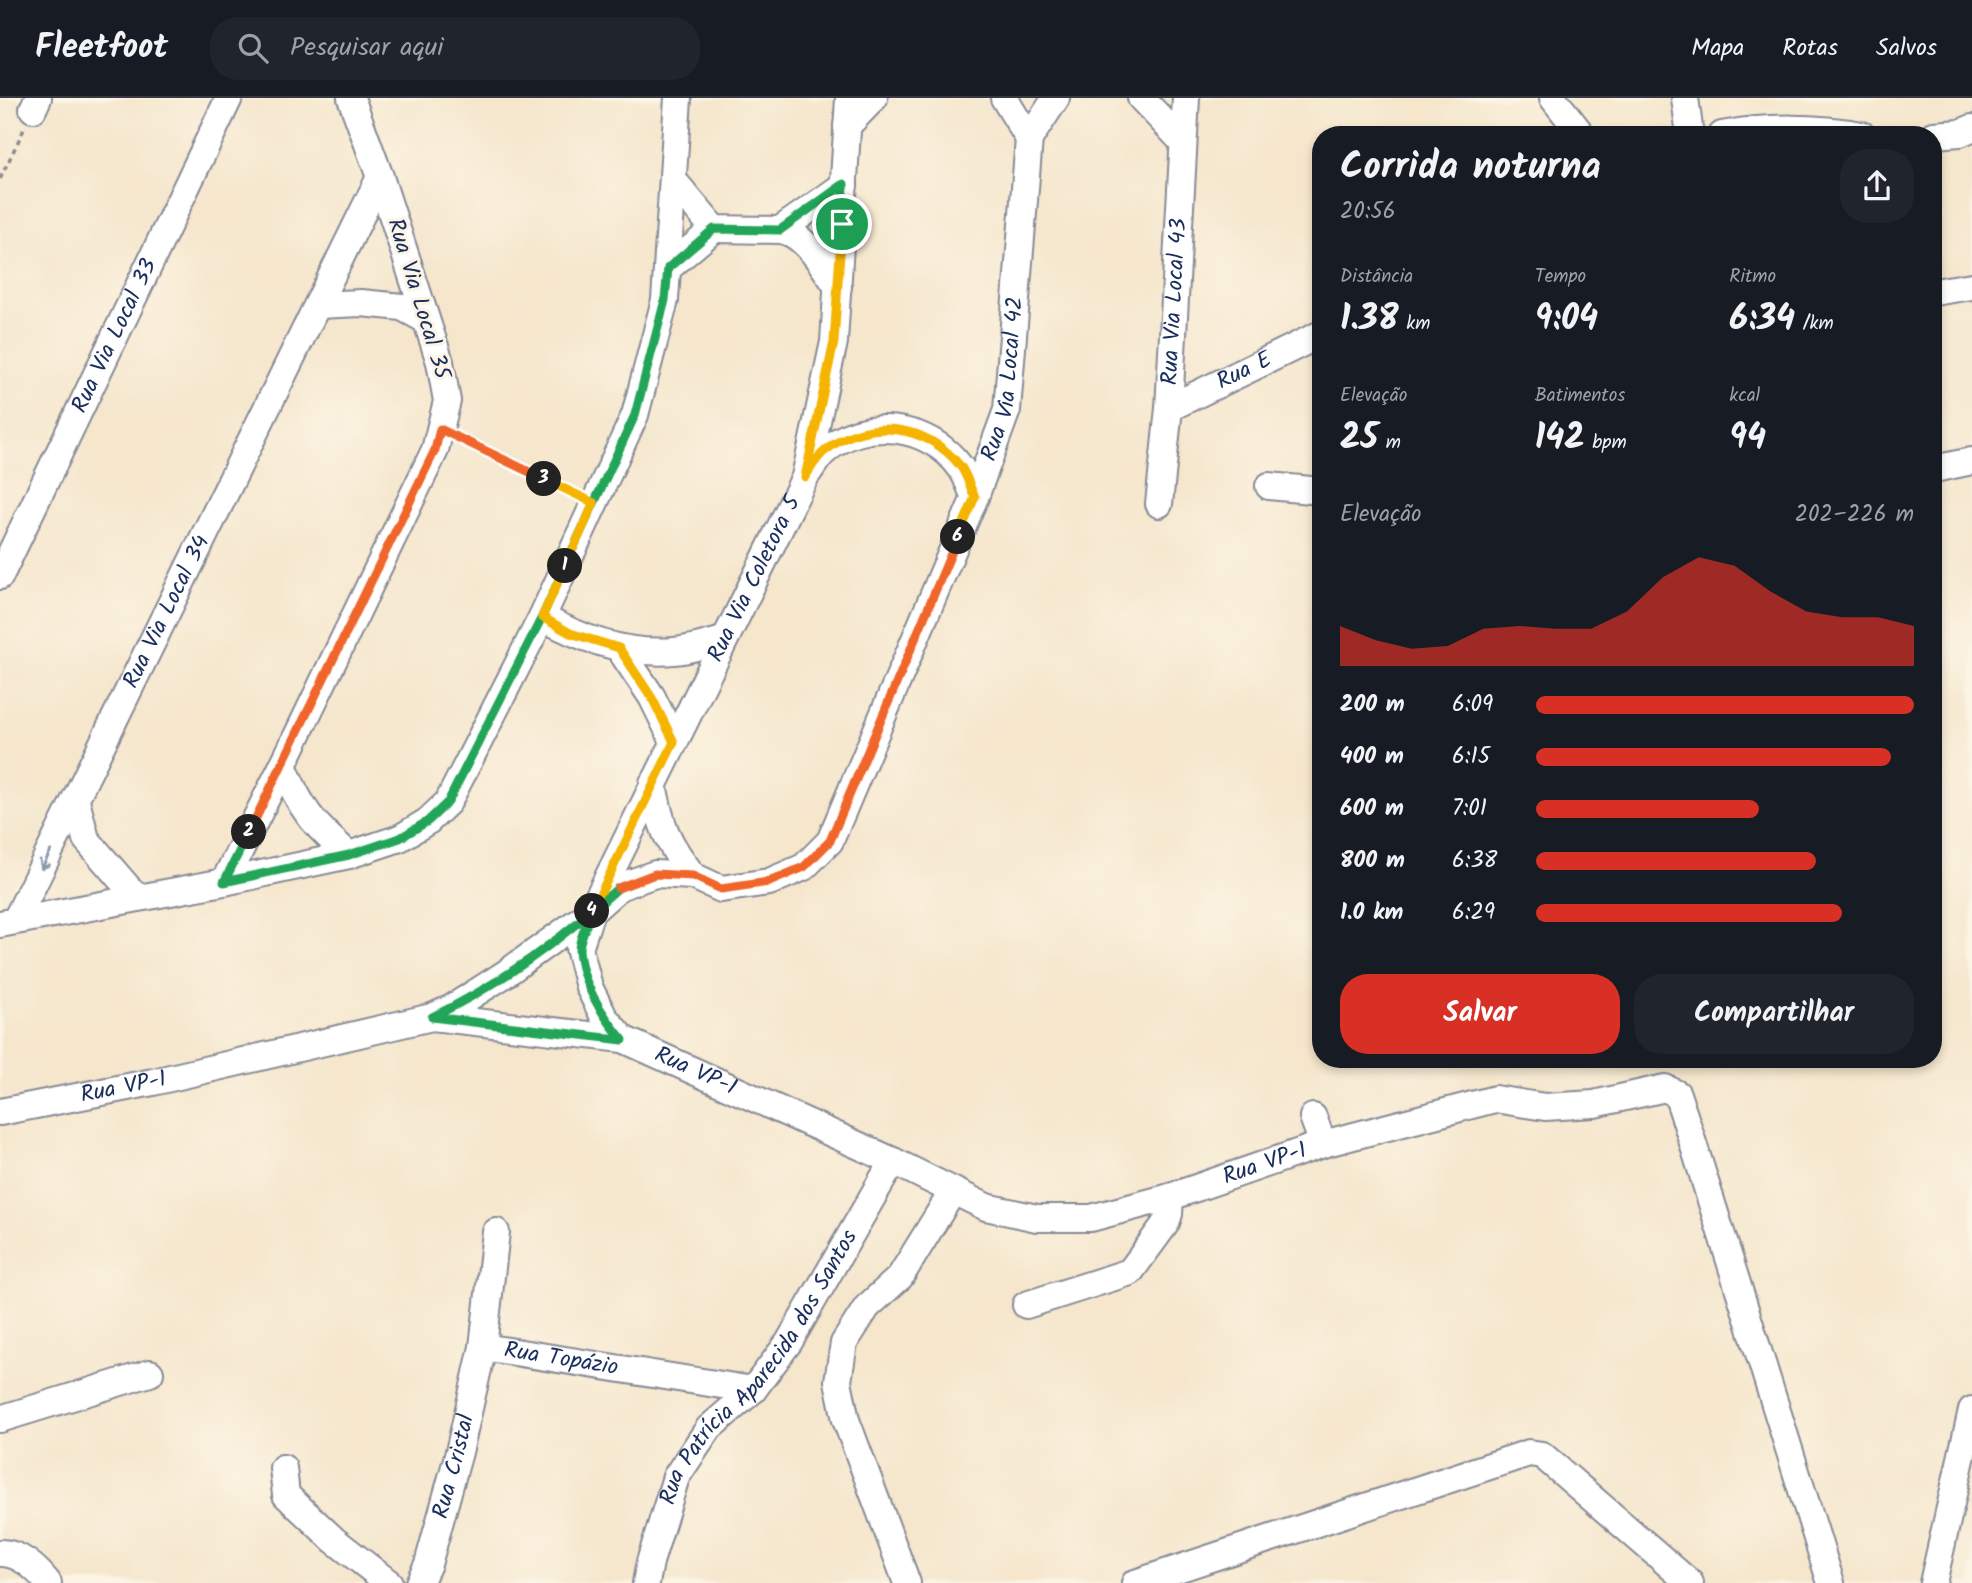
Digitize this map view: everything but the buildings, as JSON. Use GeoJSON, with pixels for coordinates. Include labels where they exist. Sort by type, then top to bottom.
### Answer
{"type":"FeatureCollection","features":[{"type":"Feature","properties":{"kind":"street","name":"Rua Via Local 33"},"geometry":{"type":"LineString","coordinates":[[0,576],[229,98]]}},
{"type":"Feature","properties":{"kind":"street"},"geometry":{"type":"LineString","coordinates":[[8,922],[224,882],[349,855],[400,838],[428,821],[448,802],[542,617],[635,415],[665,300],[678,98]]}},
{"type":"Feature","properties":{"kind":"street","name":"Rua Via Coletora 5"},"geometry":{"type":"LineString","coordinates":[[623,1040],[604,1017],[589,987],[579,948],[591,912],[805,477],[834,342],[849,98]]}},
{"type":"Feature","properties":{"kind":"street"},"geometry":{"type":"LineString","coordinates":[[847,125],[874,98]]}},
{"type":"Feature","properties":{"kind":"street"},"geometry":{"type":"LineString","coordinates":[[1004,98],[1029,139]]}},
{"type":"Feature","properties":{"kind":"street","name":"Rua Via Local 42"},"geometry":{"type":"LineString","coordinates":[[693,876],[721,889],[769,882],[804,867],[830,841],[975,497],[1007,411],[1029,139],[1056,98]]}},
{"type":"Feature","properties":{"kind":"street"},"geometry":{"type":"LineString","coordinates":[[1141,98],[1182,142]]}},
{"type":"Feature","properties":{"kind":"street","name":"Rua Via Local 43"},"geometry":{"type":"LineString","coordinates":[[1159,504],[1169,408],[1185,98]]}},
{"type":"Feature","properties":{"kind":"street"},"geometry":{"type":"LineString","coordinates":[[1553,98],[1575,126]]}},
{"type":"Feature","properties":{"kind":"street"},"geometry":{"type":"LineString","coordinates":[[1685,98],[1689,126]]}},
{"type":"Feature","properties":{"kind":"street","name":"Rua Via Local 35"},"geometry":{"type":"LineString","coordinates":[[224,882],[435,450],[447,401],[440,362],[380,177],[348,99]]}},
{"type":"Feature","properties":{"kind":"street"},"geometry":{"type":"LineString","coordinates":[[1942,134],[1960,133],[1972,128]]}},
{"type":"Feature","properties":{"kind":"street","name":"Rua Via Local 34"},"geometry":{"type":"LineString","coordinates":[[8,922],[76,801],[380,177]]}},
{"type":"Feature","properties":{"kind":"street"},"geometry":{"type":"LineString","coordinates":[[674,181],[714,229]]}},
{"type":"Feature","properties":{"kind":"street"},"geometry":{"type":"LineString","coordinates":[[780,230],[844,184]]}},
{"type":"Feature","properties":{"kind":"street"},"geometry":{"type":"LineString","coordinates":[[668,268],[714,229],[789,231],[812,251],[838,287]]}},
{"type":"Feature","properties":{"kind":"street"},"geometry":{"type":"LineString","coordinates":[[1942,291],[1972,286]]}},
{"type":"Feature","properties":{"kind":"street"},"geometry":{"type":"LineString","coordinates":[[318,305],[361,303],[402,307],[426,320]]}},
{"type":"Feature","properties":{"kind":"street","name":"Rua E"},"geometry":{"type":"LineString","coordinates":[[1169,408],[1312,338]]}},
{"type":"Feature","properties":{"kind":"street"},"geometry":{"type":"LineString","coordinates":[[805,477],[824,452],[850,435],[881,428],[912,431],[940,446],[962,468],[975,497]]}},
{"type":"Feature","properties":{"kind":"street"},"geometry":{"type":"LineString","coordinates":[[1942,467],[1972,461]]}},
{"type":"Feature","properties":{"kind":"street"},"geometry":{"type":"LineString","coordinates":[[1269,486],[1312,490]]}},
{"type":"Feature","properties":{"kind":"street"},"geometry":{"type":"LineString","coordinates":[[542,617],[570,633],[619,648],[675,651],[723,640]]}},
{"type":"Feature","properties":{"kind":"street"},"geometry":{"type":"LineString","coordinates":[[619,648],[652,698],[674,742]]}},
{"type":"Feature","properties":{"kind":"street"},"geometry":{"type":"LineString","coordinates":[[283,765],[296,799],[320,831],[349,855]]}},
{"type":"Feature","properties":{"kind":"street"},"geometry":{"type":"LineString","coordinates":[[653,783],[659,820],[674,852],[693,876]]}},
{"type":"Feature","properties":{"kind":"street"},"geometry":{"type":"LineString","coordinates":[[76,801],[86,839],[137,898]]}},
{"type":"Feature","properties":{"kind":"street"},"geometry":{"type":"LineString","coordinates":[[591,912],[619,887],[655,874],[693,876]]}},
{"type":"Feature","properties":{"kind":"street","name":"Rua Via Coletora 5"},"geometry":{"type":"LineString","coordinates":[[432,1017],[452,1008],[505,974],[591,912]]}},
{"type":"Feature","properties":{"kind":"street","name":"Rua VP-1"},"geometry":{"type":"LineString","coordinates":[[0,1112],[153,1082],[432,1017],[623,1040],[893,1161],[986,1208],[1037,1218],[1091,1218],[1170,1197],[1323,1144],[1495,1099],[1545,1107],[1594,1104],[1665,1088],[1677,1094],[1831,1583]]}},
{"type":"Feature","properties":{"kind":"street"},"geometry":{"type":"LineString","coordinates":[[1313,1117],[1323,1144]]}},
{"type":"Feature","properties":{"kind":"street","name":"Rua Patrícia Aparecida dos Santos"},"geometry":{"type":"LineString","coordinates":[[646,1583],[676,1477],[709,1428],[753,1390],[789,1342],[893,1161]]}},
{"type":"Feature","properties":{"kind":"street"},"geometry":{"type":"LineString","coordinates":[[907,1583],[846,1420],[838,1381],[844,1343],[867,1307],[900,1277],[953,1192]]}},
{"type":"Feature","properties":{"kind":"street"},"geometry":{"type":"LineString","coordinates":[[1026,1305],[1130,1272],[1166,1223],[1170,1197]]}},
{"type":"Feature","properties":{"kind":"street","name":"Rua Topázio"},"geometry":{"type":"LineString","coordinates":[[496,1232],[484,1347],[753,1390]]}},
{"type":"Feature","properties":{"kind":"street","name":"Rua Cristal"},"geometry":{"type":"LineString","coordinates":[[419,1583],[428,1564],[459,1452],[484,1347]]}},
{"type":"Feature","properties":{"kind":"street"},"geometry":{"type":"LineString","coordinates":[[0,1419],[149,1373]]}},
{"type":"Feature","properties":{"kind":"street"},"geometry":{"type":"LineString","coordinates":[[1933,1583],[1972,1410]]}},
{"type":"Feature","properties":{"kind":"street"},"geometry":{"type":"LineString","coordinates":[[1135,1583],[1529,1452],[1542,1455],[1690,1583]]}},
{"type":"Feature","properties":{"kind":"street"},"geometry":{"type":"LineString","coordinates":[[283,1468],[286,1495],[334,1540],[390,1583]]}},
{"type":"Feature","properties":{"kind":"street"},"geometry":{"type":"LineString","coordinates":[[0,1553],[6,1553],[36,1567],[48,1583]]}},
{"type":"Feature","properties":{"kind":"path"},"geometry":{"type":"LineString","coordinates":[[0,179],[35,103]]}},
{"type":"Feature","properties":{"kind":"path"},"geometry":{"type":"LineString","coordinates":[[440,429],[594,503]]}},
{"type":"Feature","properties":{"kind":"route"},"geometry":{"type":"LineString","coordinates":[[842,224],[834,342],[805,477],[824,452],[850,435],[881,428],[912,431],[940,446],[962,468],[975,497],[830,841],[804,867],[769,882],[721,889],[693,876],[655,874],[619,887],[591,912],[557,938],[452,1008],[432,1017],[623,1040],[604,1017],[589,987],[579,948],[591,912],[674,742],[652,698],[619,648],[570,633],[542,617],[594,503],[440,429],[435,450],[224,882],[349,855],[400,838],[428,821],[448,802],[542,617],[635,415],[665,300],[668,268],[714,229],[780,230],[844,184],[842,224]]}}]}
